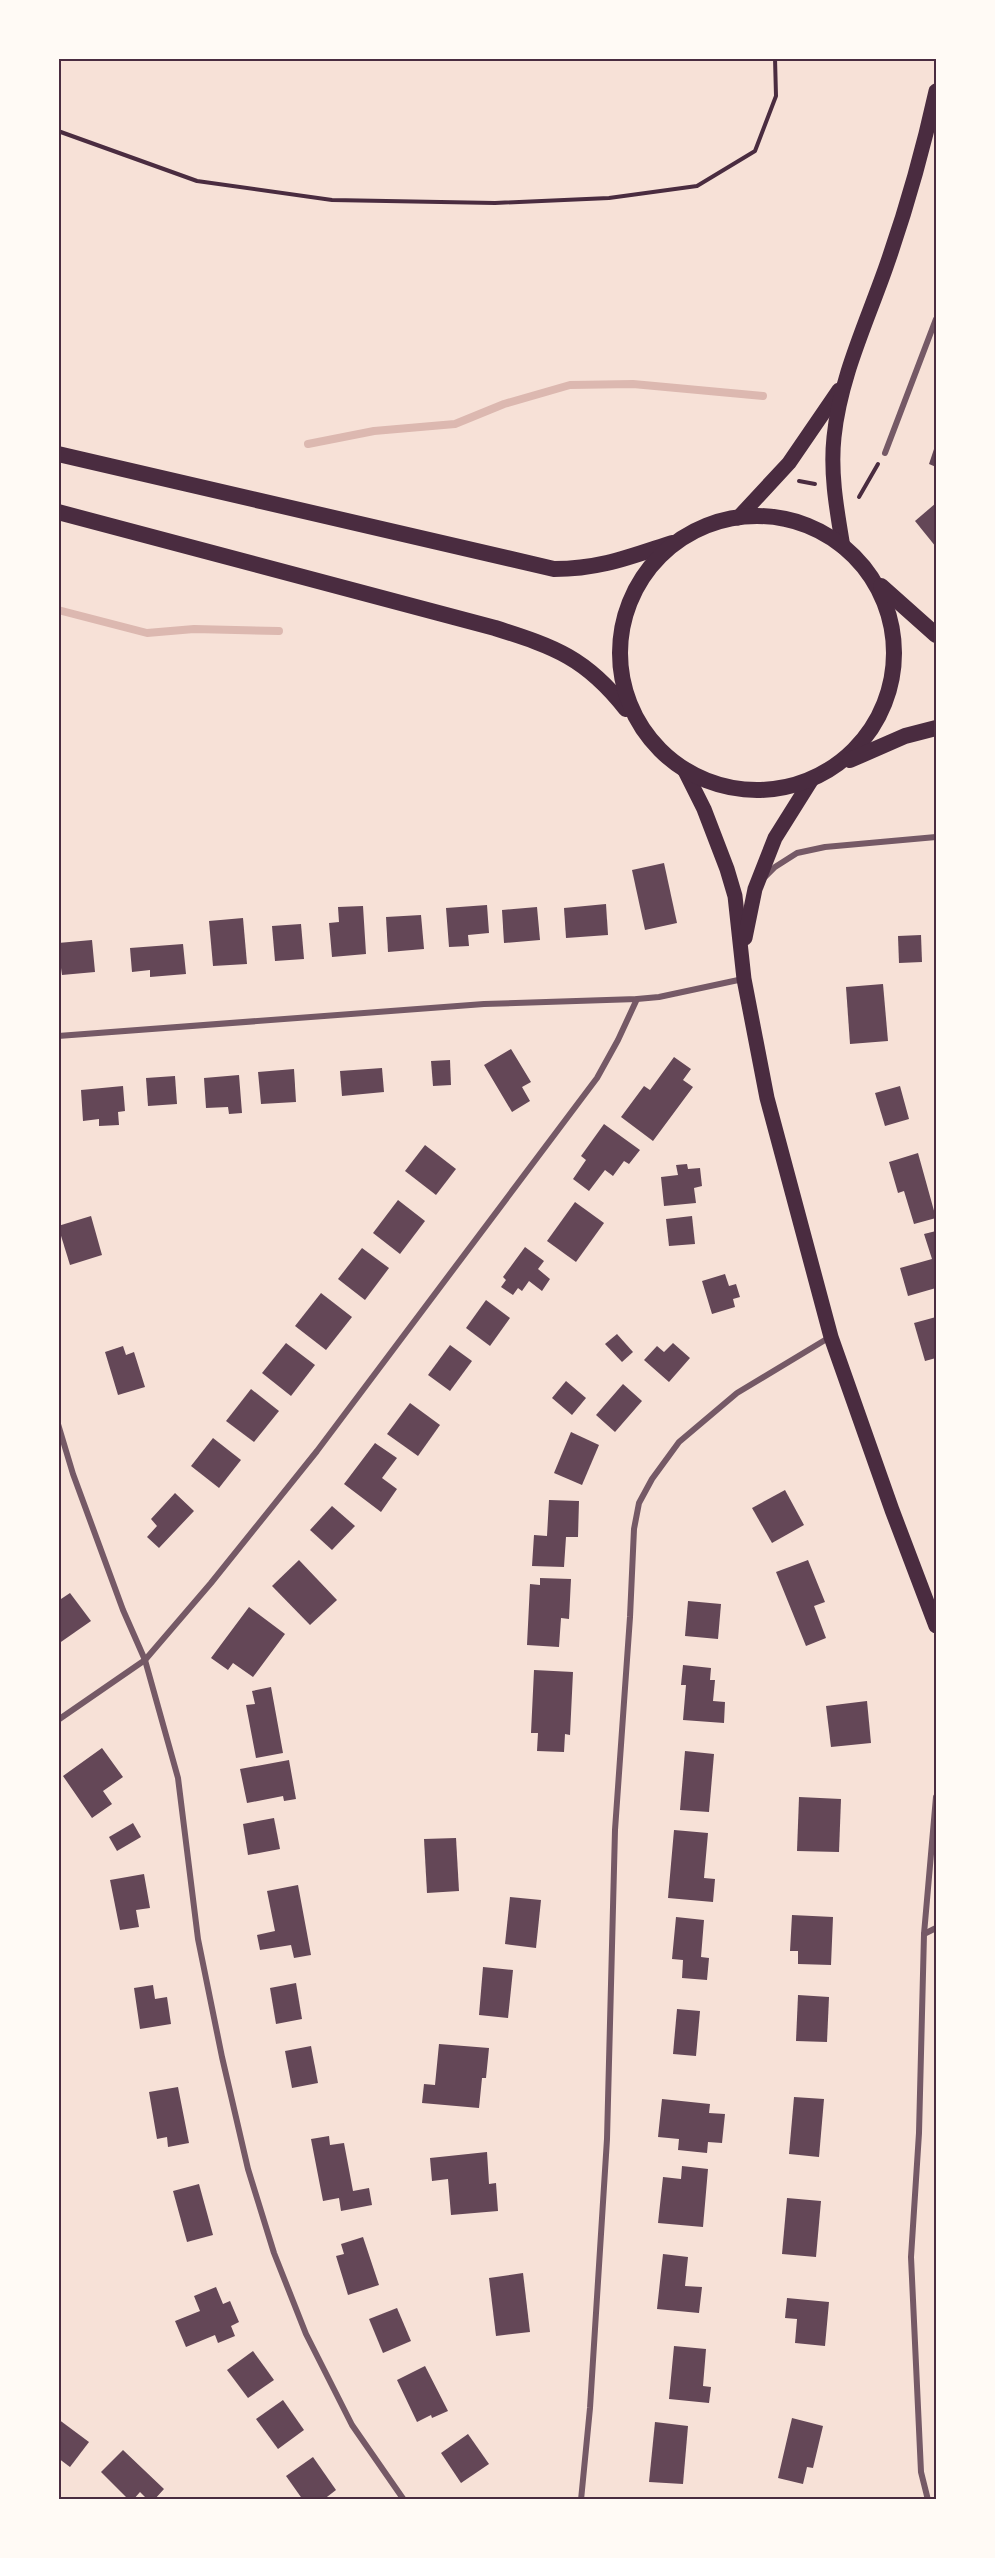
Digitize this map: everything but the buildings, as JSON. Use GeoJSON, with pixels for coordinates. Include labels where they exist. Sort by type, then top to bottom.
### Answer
{"type":"FeatureCollection","features":[{"type":"Feature","properties":{"kind":"highway"},"geometry":{"type":"LineString","coordinates":[[58,454],[554,569],[581,569],[604,565],[681,540]]}},
{"type":"Feature","properties":{"kind":"highway"},"geometry":{"type":"LineString","coordinates":[[58,512],[495,628],[550,646],[592,672],[612,692],[663,753],[684,769],[711,782],[740,789],[770,790],[812,779],[835,766],[905,736],[936,728]]}},
{"type":"Feature","properties":{"kind":"highway"},"geometry":{"type":"LineString","coordinates":[[646,734],[630,706],[622,676],[620,652],[622,629],[631,599],[647,572],[663,554],[681,540],[711,524],[738,518],[765,517],[792,521],[817,530],[843,547],[872,579],[936,635]]}},
{"type":"Feature","properties":{"kind":"highway"},"geometry":{"type":"LineString","coordinates":[[835,766],[869,733],[881,713],[892,680],[895,657],[893,633],[888,610],[872,579]]}},
{"type":"Feature","properties":{"kind":"main road"},"geometry":{"type":"LineString","coordinates":[[843,547],[836,500],[833,455],[843,385],[886,266],[928,128],[936,91]]}},
{"type":"Feature","properties":{"kind":"main road"},"geometry":{"type":"LineString","coordinates":[[738,518],[789,463],[843,385]]}},
{"type":"Feature","properties":{"kind":"main road"},"geometry":{"type":"LineString","coordinates":[[684,769],[704,809],[735,896],[744,979],[770,1108],[831,1337],[884,1489],[936,1626]]}},
{"type":"Feature","properties":{"kind":"main road"},"geometry":{"type":"LineString","coordinates":[[742,952],[755,889],[776,838],[812,779]]}},
{"type":"Feature","properties":{"kind":"street"},"geometry":{"type":"LineString","coordinates":[[885,453],[936,319]]}},
{"type":"Feature","properties":{"kind":"street"},"geometry":{"type":"LineString","coordinates":[[755,889],[775,867],[797,853],[825,847],[936,837]]}},
{"type":"Feature","properties":{"kind":"street"},"geometry":{"type":"LineString","coordinates":[[58,1036],[484,1004],[637,999],[659,997],[744,979]]}},
{"type":"Feature","properties":{"kind":"street"},"geometry":{"type":"LineString","coordinates":[[58,1720],[145,1660],[211,1583],[317,1451],[597,1078],[637,999]]}},
{"type":"Feature","properties":{"kind":"street"},"geometry":{"type":"LineString","coordinates":[[581,2499],[590,2408],[607,2139],[615,1830],[634,1530],[639,1503],[652,1479],[679,1442],[737,1393],[831,1337]]}},
{"type":"Feature","properties":{"kind":"street"},"geometry":{"type":"LineString","coordinates":[[58,1424],[73,1474],[119,1599],[145,1660],[178,1778],[198,1939],[248,2169],[274,2253],[306,2334],[352,2425],[404,2499]]}},
{"type":"Feature","properties":{"kind":"street"},"geometry":{"type":"LineString","coordinates":[[928,2499],[921,2472],[911,2257],[919,2133],[924,1934],[936,1797]]}},
{"type":"Feature","properties":{"kind":"street"},"geometry":{"type":"LineString","coordinates":[[924,1934],[936,1928]]}},
{"type":"Feature","properties":{"kind":"path"},"geometry":{"type":"LineString","coordinates":[[58,131],[197,181],[332,200],[495,203],[609,198],[697,186],[755,151],[776,96],[775,58]]}},
{"type":"Feature","properties":{"kind":"path"},"geometry":{"type":"LineString","coordinates":[[859,497],[885,453]]}},
{"type":"Feature","properties":{"kind":"path"},"geometry":{"type":"LineString","coordinates":[[790,479],[821,486]]}},
{"type":"Feature","properties":{"kind":"waterway"},"geometry":{"type":"LineString","coordinates":[[308,444],[374,431],[455,424],[504,404],[570,385],[633,384],[763,396]]}},
{"type":"Feature","properties":{"kind":"waterway"},"geometry":{"type":"LineString","coordinates":[[58,610],[147,633],[194,629],[279,631]]}}]}
